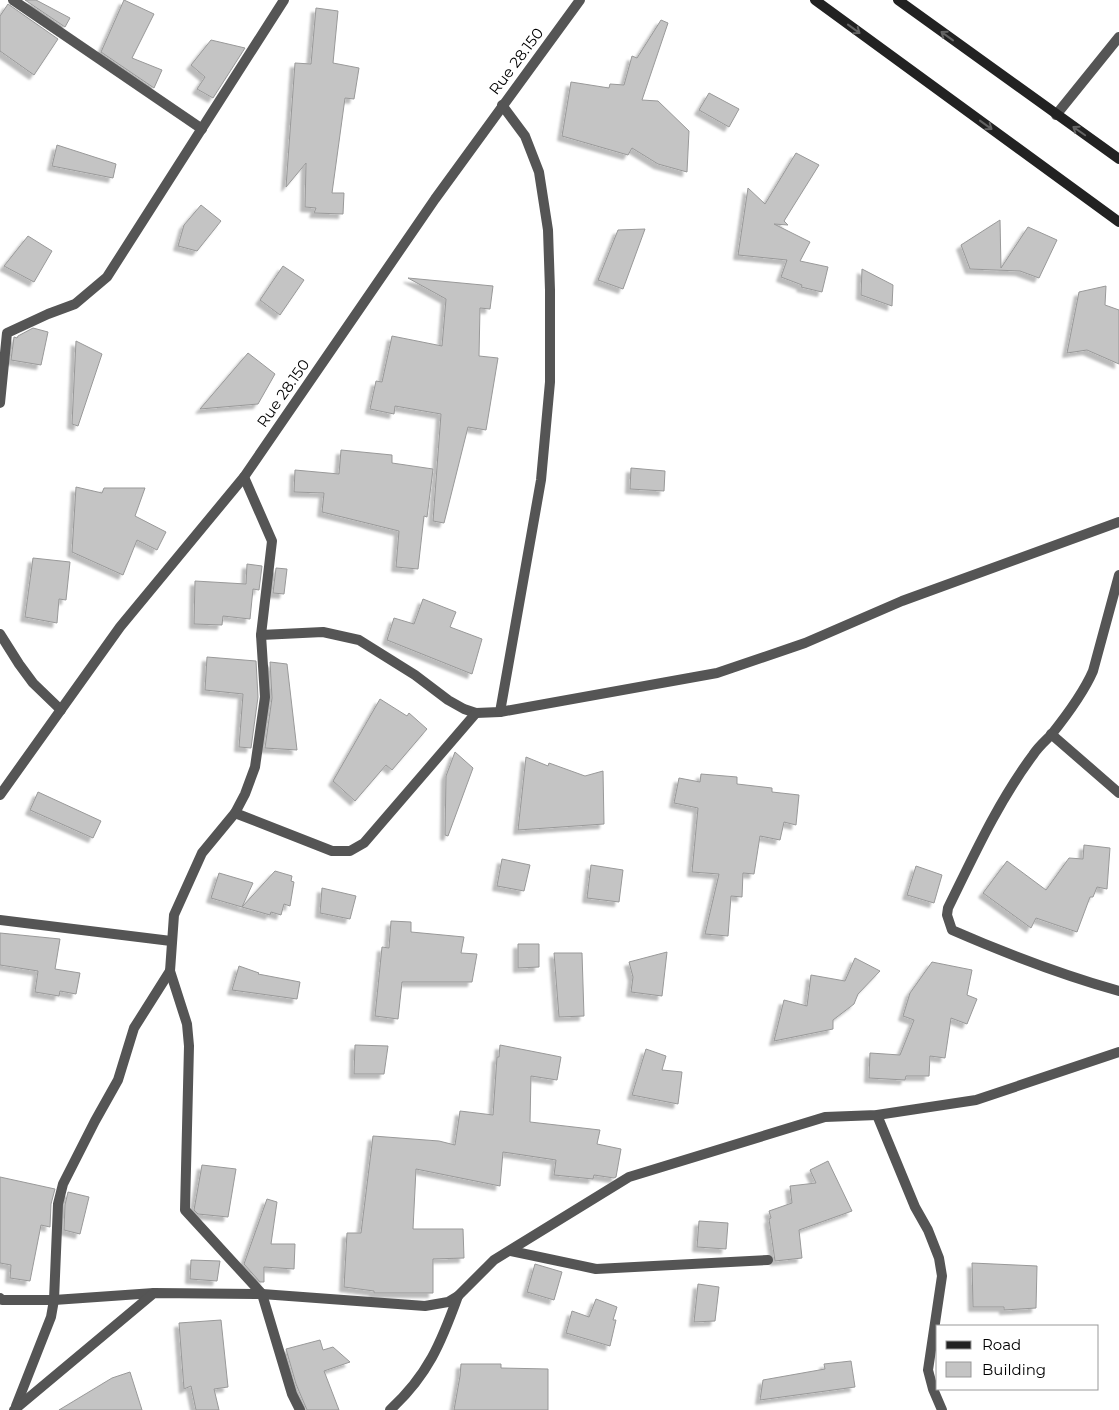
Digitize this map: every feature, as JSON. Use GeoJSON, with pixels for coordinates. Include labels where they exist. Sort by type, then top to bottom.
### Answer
{"type":"FeatureCollection","features":[{"type":"Feature","properties":{"kind":"main road"},"geometry":{"type":"LineString","coordinates":[[815,0],[1119,222]]}},
{"type":"Feature","properties":{"kind":"main road"},"geometry":{"type":"LineString","coordinates":[[898,0],[1119,159]]}},
{"type":"Feature","properties":{"kind":"street"},"geometry":{"type":"LineString","coordinates":[[13,0],[202,129]]}},
{"type":"Feature","properties":{"kind":"street"},"geometry":{"type":"LineString","coordinates":[[0,403],[7,333],[75,304],[108,277],[284,0]]}},
{"type":"Feature","properties":{"kind":"street","name":"Rue 28.150"},"geometry":{"type":"LineString","coordinates":[[0,795],[120,627],[244,477],[435,198],[580,0]]}},
{"type":"Feature","properties":{"kind":"street"},"geometry":{"type":"LineString","coordinates":[[1056,115],[1119,37]]}},
{"type":"Feature","properties":{"kind":"street"},"geometry":{"type":"LineString","coordinates":[[500,712],[541,480],[550,382],[548,230],[539,172],[526,136],[502,105]]}},
{"type":"Feature","properties":{"kind":"street"},"geometry":{"type":"LineString","coordinates":[[244,477],[272,541],[261,636],[265,697],[255,767],[245,794],[235,813],[218,831],[202,853],[174,915],[170,971],[183,1006],[189,1046],[186,1210],[262,1294],[292,1394],[300,1410]]}},
{"type":"Feature","properties":{"kind":"street"},"geometry":{"type":"LineString","coordinates":[[261,636],[323,632],[359,640],[415,675],[448,700],[464,709],[476,713],[500,712],[716,674],[805,643],[902,601],[1119,522]]}},
{"type":"Feature","properties":{"kind":"street"},"geometry":{"type":"LineString","coordinates":[[1119,575],[1093,671],[1080,696],[1034,754],[986,829],[948,908],[947,915],[952,930],[1012,956],[1119,991]]}},
{"type":"Feature","properties":{"kind":"street"},"geometry":{"type":"LineString","coordinates":[[0,634],[24,670],[61,710]]}},
{"type":"Feature","properties":{"kind":"street"},"geometry":{"type":"LineString","coordinates":[[235,813],[332,851],[350,851],[364,843],[476,713]]}},
{"type":"Feature","properties":{"kind":"street"},"geometry":{"type":"LineString","coordinates":[[1051,734],[1119,793]]}},
{"type":"Feature","properties":{"kind":"street"},"geometry":{"type":"LineString","coordinates":[[0,920],[171,941]]}},
{"type":"Feature","properties":{"kind":"street"},"geometry":{"type":"LineString","coordinates":[[15,1409],[51,1317],[54,1300],[58,1204],[63,1184],[118,1080],[134,1028],[170,971]]}},
{"type":"Feature","properties":{"kind":"street"},"geometry":{"type":"LineString","coordinates":[[0,1298],[2,1300],[54,1300],[154,1293],[262,1294],[425,1306],[448,1302],[458,1296],[494,1260],[629,1177],[825,1117],[877,1116],[976,1100],[1119,1052]]}},
{"type":"Feature","properties":{"kind":"street"},"geometry":{"type":"LineString","coordinates":[[877,1116],[915,1207],[928,1230],[939,1258],[942,1276],[928,1370],[942,1410]]}},
{"type":"Feature","properties":{"kind":"street"},"geometry":{"type":"LineString","coordinates":[[511,1251],[596,1269],[768,1260]]}},
{"type":"Feature","properties":{"kind":"street"},"geometry":{"type":"LineString","coordinates":[[15,1409],[154,1293]]}},
{"type":"Feature","properties":{"kind":"street"},"geometry":{"type":"LineString","coordinates":[[390,1410],[427,1368],[438,1348],[458,1296]]}},
{"type":"Feature","properties":{"kind":"building"},"geometry":{"type":"Polygon","coordinates":[[[25,0],[36,0],[70,18],[65,27],[25,0]]]}},
{"type":"Feature","properties":{"kind":"building"},"geometry":{"type":"Polygon","coordinates":[[[124,0],[154,14],[132,58],[162,70],[154,88],[101,52],[124,0]]]}},
{"type":"Feature","properties":{"kind":"building"},"geometry":{"type":"Polygon","coordinates":[[[8,4],[58,39],[34,75],[0,51],[0,16],[8,4]]]}},
{"type":"Feature","properties":{"kind":"building"},"geometry":{"type":"Polygon","coordinates":[[[316,8],[338,11],[333,63],[359,68],[354,99],[345,98],[332,193],[344,193],[343,214],[314,213],[316,208],[305,207],[306,163],[286,187],[295,63],[311,64],[316,8]]]}},
{"type":"Feature","properties":{"kind":"building"},"geometry":{"type":"Polygon","coordinates":[[[661,20],[668,23],[642,100],[658,101],[689,131],[687,172],[658,164],[632,148],[628,155],[562,136],[571,82],[609,88],[610,84],[624,85],[632,56],[637,58],[661,20]]]}},
{"type":"Feature","properties":{"kind":"building"},"geometry":{"type":"Polygon","coordinates":[[[211,40],[245,48],[213,98],[197,89],[205,77],[191,65],[211,40]]]}},
{"type":"Feature","properties":{"kind":"building"},"geometry":{"type":"Polygon","coordinates":[[[709,93],[739,109],[729,127],[699,110],[709,93]]]}},
{"type":"Feature","properties":{"kind":"building"},"geometry":{"type":"Polygon","coordinates":[[[57,145],[116,164],[113,178],[52,166],[57,145]]]}},
{"type":"Feature","properties":{"kind":"building"},"geometry":{"type":"Polygon","coordinates":[[[796,153],[819,165],[784,221],[788,225],[774,224],[810,242],[800,261],[828,267],[822,292],[801,287],[802,285],[781,277],[787,260],[738,255],[748,188],[765,204],[796,153]]]}},
{"type":"Feature","properties":{"kind":"building"},"geometry":{"type":"Polygon","coordinates":[[[201,205],[221,221],[197,251],[178,246],[184,225],[201,205]]]}},
{"type":"Feature","properties":{"kind":"building"},"geometry":{"type":"Polygon","coordinates":[[[1000,220],[1001,268],[1028,227],[1057,240],[1039,278],[1020,271],[970,269],[961,245],[1000,220]]]}},
{"type":"Feature","properties":{"kind":"building"},"geometry":{"type":"Polygon","coordinates":[[[645,229],[623,289],[598,280],[618,230],[645,229]]]}},
{"type":"Feature","properties":{"kind":"building"},"geometry":{"type":"Polygon","coordinates":[[[28,236],[52,251],[34,282],[4,266],[28,236]]]}},
{"type":"Feature","properties":{"kind":"building"},"geometry":{"type":"Polygon","coordinates":[[[283,266],[304,280],[280,315],[260,300],[283,266]]]}},
{"type":"Feature","properties":{"kind":"building"},"geometry":{"type":"Polygon","coordinates":[[[862,269],[893,285],[892,306],[861,295],[862,269]]]}},
{"type":"Feature","properties":{"kind":"building"},"geometry":{"type":"Polygon","coordinates":[[[408,278],[493,286],[490,309],[480,308],[479,356],[498,358],[486,430],[468,427],[444,523],[433,521],[441,414],[395,406],[394,414],[370,409],[376,381],[382,382],[392,336],[442,346],[446,299],[408,278]]]}},
{"type":"Feature","properties":{"kind":"building"},"geometry":{"type":"Polygon","coordinates":[[[1106,286],[1105,305],[1119,310],[1119,364],[1087,350],[1067,353],[1079,292],[1106,286]]]}},
{"type":"Feature","properties":{"kind":"building"},"geometry":{"type":"Polygon","coordinates":[[[33,328],[48,332],[41,365],[11,360],[14,337],[17,338],[33,328]]]}},
{"type":"Feature","properties":{"kind":"building"},"geometry":{"type":"Polygon","coordinates":[[[76,341],[102,354],[78,426],[72,424],[76,341]]]}},
{"type":"Feature","properties":{"kind":"building"},"geometry":{"type":"Polygon","coordinates":[[[248,353],[275,374],[258,404],[200,409],[248,353]]]}},
{"type":"Feature","properties":{"kind":"building"},"geometry":{"type":"Polygon","coordinates":[[[341,450],[392,455],[392,463],[433,469],[427,517],[424,516],[418,569],[396,567],[399,531],[322,512],[324,493],[294,492],[295,470],[339,474],[341,450]]]}},
{"type":"Feature","properties":{"kind":"building"},"geometry":{"type":"Polygon","coordinates":[[[631,468],[665,471],[664,491],[630,489],[631,468]]]}},
{"type":"Feature","properties":{"kind":"building"},"geometry":{"type":"Polygon","coordinates":[[[76,487],[102,493],[104,488],[145,488],[135,516],[166,532],[157,550],[137,540],[123,575],[72,552],[76,487]]]}},
{"type":"Feature","properties":{"kind":"building"},"geometry":{"type":"Polygon","coordinates":[[[33,558],[70,562],[66,600],[59,599],[57,623],[25,617],[33,558]]]}},
{"type":"Feature","properties":{"kind":"building"},"geometry":{"type":"Polygon","coordinates":[[[247,564],[262,566],[259,590],[253,589],[250,619],[223,616],[222,625],[194,624],[195,581],[246,584],[247,564]]]}},
{"type":"Feature","properties":{"kind":"building"},"geometry":{"type":"Polygon","coordinates":[[[276,568],[287,569],[284,594],[273,593],[276,568]]]}},
{"type":"Feature","properties":{"kind":"building"},"geometry":{"type":"Polygon","coordinates":[[[423,599],[456,612],[450,627],[482,639],[472,674],[387,640],[394,618],[414,624],[423,599]]]}},
{"type":"Feature","properties":{"kind":"building"},"geometry":{"type":"Polygon","coordinates":[[[207,657],[256,661],[258,697],[251,748],[239,747],[243,694],[205,690],[207,657]]]}},
{"type":"Feature","properties":{"kind":"building"},"geometry":{"type":"Polygon","coordinates":[[[270,662],[287,664],[297,750],[265,748],[272,698],[270,662]]]}},
{"type":"Feature","properties":{"kind":"building"},"geometry":{"type":"Polygon","coordinates":[[[380,699],[407,716],[409,713],[427,729],[392,770],[386,765],[355,801],[333,781],[380,699]]]}},
{"type":"Feature","properties":{"kind":"building"},"geometry":{"type":"Polygon","coordinates":[[[455,752],[473,768],[448,836],[445,835],[446,776],[455,752]]]}},
{"type":"Feature","properties":{"kind":"building"},"geometry":{"type":"Polygon","coordinates":[[[526,757],[548,766],[549,763],[585,776],[603,771],[604,824],[518,830],[526,757]]]}},
{"type":"Feature","properties":{"kind":"building"},"geometry":{"type":"Polygon","coordinates":[[[701,774],[737,777],[737,784],[772,788],[772,792],[799,795],[796,825],[784,822],[780,840],[760,836],[754,874],[743,873],[742,897],[731,896],[728,936],[705,934],[719,874],[692,872],[698,808],[674,803],[679,778],[700,782],[701,774]]]}},
{"type":"Feature","properties":{"kind":"building"},"geometry":{"type":"Polygon","coordinates":[[[38,792],[101,821],[93,838],[30,810],[38,792]]]}},
{"type":"Feature","properties":{"kind":"building"},"geometry":{"type":"Polygon","coordinates":[[[1084,845],[1110,848],[1107,889],[1097,887],[1093,897],[1090,897],[1077,932],[1036,918],[1031,928],[983,893],[1007,861],[1046,890],[1069,858],[1083,859],[1084,845]]]}},
{"type":"Feature","properties":{"kind":"building"},"geometry":{"type":"Polygon","coordinates":[[[502,859],[530,865],[524,891],[497,886],[502,859]]]}},
{"type":"Feature","properties":{"kind":"building"},"geometry":{"type":"Polygon","coordinates":[[[591,865],[623,870],[619,902],[587,898],[591,865]]]}},
{"type":"Feature","properties":{"kind":"building"},"geometry":{"type":"Polygon","coordinates":[[[916,866],[942,875],[934,903],[907,895],[916,866]]]}},
{"type":"Feature","properties":{"kind":"building"},"geometry":{"type":"Polygon","coordinates":[[[275,871],[292,876],[291,881],[294,882],[290,906],[284,904],[281,915],[271,912],[270,915],[242,907],[275,871]]]}},
{"type":"Feature","properties":{"kind":"building"},"geometry":{"type":"Polygon","coordinates":[[[219,873],[253,883],[242,907],[211,898],[219,873]]]}},
{"type":"Feature","properties":{"kind":"building"},"geometry":{"type":"Polygon","coordinates":[[[322,888],[356,896],[350,919],[320,913],[322,888]]]}},
{"type":"Feature","properties":{"kind":"building"},"geometry":{"type":"Polygon","coordinates":[[[391,921],[411,922],[411,932],[464,937],[461,953],[477,954],[472,982],[402,982],[398,1019],[375,1016],[382,947],[389,948],[391,921]]]}},
{"type":"Feature","properties":{"kind":"building"},"geometry":{"type":"Polygon","coordinates":[[[0,933],[60,939],[55,969],[80,973],[76,994],[60,991],[59,996],[35,992],[38,971],[0,965],[0,933]]]}},
{"type":"Feature","properties":{"kind":"building"},"geometry":{"type":"Polygon","coordinates":[[[518,944],[539,944],[539,967],[518,968],[518,944]]]}},
{"type":"Feature","properties":{"kind":"building"},"geometry":{"type":"Polygon","coordinates":[[[667,952],[662,996],[631,992],[633,977],[629,962],[667,952]]]}},
{"type":"Feature","properties":{"kind":"building"},"geometry":{"type":"Polygon","coordinates":[[[554,953],[582,953],[584,1016],[559,1017],[554,953]]]}},
{"type":"Feature","properties":{"kind":"building"},"geometry":{"type":"Polygon","coordinates":[[[855,958],[880,971],[858,994],[854,1004],[833,1020],[833,1029],[774,1041],[784,1000],[807,1006],[811,975],[845,981],[855,958]]]}},
{"type":"Feature","properties":{"kind":"building"},"geometry":{"type":"Polygon","coordinates":[[[932,962],[972,970],[967,995],[977,999],[967,1024],[951,1018],[945,1058],[930,1056],[929,1076],[906,1076],[905,1080],[869,1078],[870,1053],[900,1055],[914,1020],[903,1016],[910,993],[932,962]]]}},
{"type":"Feature","properties":{"kind":"building"},"geometry":{"type":"Polygon","coordinates":[[[239,966],[258,974],[300,982],[297,999],[232,990],[239,966]]]}},
{"type":"Feature","properties":{"kind":"building"},"geometry":{"type":"Polygon","coordinates":[[[355,1045],[388,1046],[384,1074],[354,1074],[355,1045]]]}},
{"type":"Feature","properties":{"kind":"building"},"geometry":{"type":"Polygon","coordinates":[[[500,1045],[561,1057],[557,1080],[531,1076],[530,1122],[600,1130],[597,1144],[621,1149],[616,1177],[594,1175],[593,1179],[554,1175],[556,1160],[503,1152],[500,1186],[416,1169],[413,1229],[463,1229],[464,1258],[433,1259],[433,1293],[374,1293],[374,1291],[344,1287],[347,1233],[361,1233],[373,1136],[439,1141],[455,1145],[460,1111],[493,1115],[497,1057],[499,1057],[500,1045]]]}},
{"type":"Feature","properties":{"kind":"building"},"geometry":{"type":"Polygon","coordinates":[[[646,1049],[666,1056],[662,1070],[682,1072],[678,1104],[632,1095],[646,1049]]]}},
{"type":"Feature","properties":{"kind":"building"},"geometry":{"type":"Polygon","coordinates":[[[828,1161],[852,1211],[799,1230],[802,1258],[775,1261],[769,1211],[792,1203],[790,1186],[816,1183],[810,1170],[828,1161]]]}},
{"type":"Feature","properties":{"kind":"building"},"geometry":{"type":"Polygon","coordinates":[[[202,1165],[236,1169],[228,1217],[198,1214],[194,1210],[202,1165]]]}},
{"type":"Feature","properties":{"kind":"building"},"geometry":{"type":"Polygon","coordinates":[[[0,1177],[55,1189],[51,1204],[50,1227],[41,1225],[30,1281],[10,1278],[11,1265],[0,1263],[0,1177]]]}},
{"type":"Feature","properties":{"kind":"building"},"geometry":{"type":"Polygon","coordinates":[[[68,1192],[89,1197],[80,1234],[64,1230],[65,1205],[68,1192]]]}},
{"type":"Feature","properties":{"kind":"building"},"geometry":{"type":"Polygon","coordinates":[[[267,1199],[277,1202],[271,1244],[295,1244],[294,1269],[264,1267],[264,1282],[260,1282],[244,1264],[267,1199]]]}},
{"type":"Feature","properties":{"kind":"building"},"geometry":{"type":"Polygon","coordinates":[[[699,1221],[728,1223],[726,1249],[697,1247],[699,1221]]]}},
{"type":"Feature","properties":{"kind":"building"},"geometry":{"type":"Polygon","coordinates":[[[191,1260],[220,1261],[217,1281],[190,1279],[191,1260]]]}},
{"type":"Feature","properties":{"kind":"building"},"geometry":{"type":"Polygon","coordinates":[[[972,1263],[1037,1266],[1036,1308],[1004,1310],[1004,1307],[973,1307],[972,1263]]]}},
{"type":"Feature","properties":{"kind":"building"},"geometry":{"type":"Polygon","coordinates":[[[535,1264],[562,1272],[554,1300],[527,1292],[535,1264]]]}},
{"type":"Feature","properties":{"kind":"building"},"geometry":{"type":"Polygon","coordinates":[[[698,1284],[719,1287],[715,1321],[694,1322],[698,1284]]]}},
{"type":"Feature","properties":{"kind":"building"},"geometry":{"type":"Polygon","coordinates":[[[596,1299],[617,1307],[613,1320],[616,1320],[610,1346],[566,1333],[572,1311],[589,1317],[596,1299]]]}},
{"type":"Feature","properties":{"kind":"building"},"geometry":{"type":"Polygon","coordinates":[[[221,1320],[228,1387],[214,1389],[219,1410],[196,1410],[191,1386],[184,1389],[179,1323],[221,1320]]]}},
{"type":"Feature","properties":{"kind":"building"},"geometry":{"type":"Polygon","coordinates":[[[320,1340],[323,1350],[333,1347],[350,1362],[324,1371],[339,1410],[307,1410],[296,1384],[286,1349],[320,1340]]]}},
{"type":"Feature","properties":{"kind":"building"},"geometry":{"type":"Polygon","coordinates":[[[851,1361],[855,1387],[760,1400],[763,1380],[825,1369],[824,1364],[851,1361]]]}},
{"type":"Feature","properties":{"kind":"building"},"geometry":{"type":"Polygon","coordinates":[[[461,1364],[501,1364],[501,1368],[548,1369],[548,1410],[454,1410],[461,1364]]]}},
{"type":"Feature","properties":{"kind":"building"},"geometry":{"type":"Polygon","coordinates":[[[130,1372],[142,1410],[59,1410],[112,1378],[130,1372]]]}}]}
